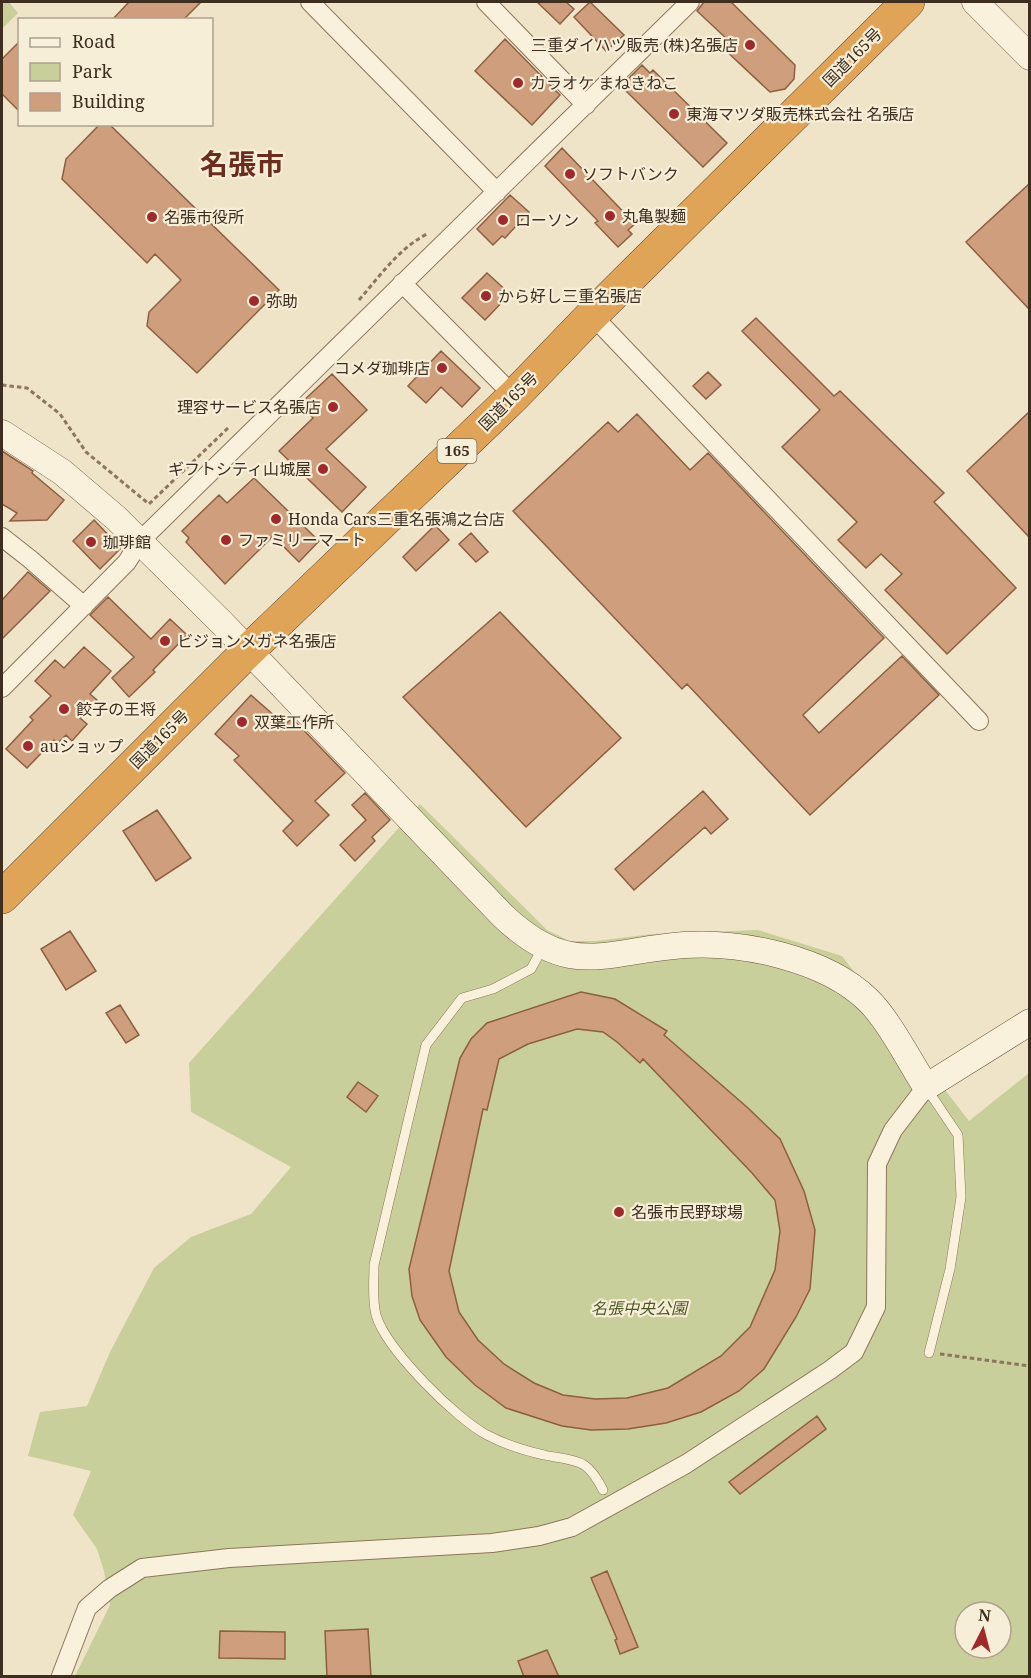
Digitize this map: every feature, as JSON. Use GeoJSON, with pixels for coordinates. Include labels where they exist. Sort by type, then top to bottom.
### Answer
{"type":"FeatureCollection","features":[{"type":"Feature","properties":{"kind":"highway","name":"国道165号"},"geometry":{"type":"LineString","coordinates":[[2,897],[249,650],[514,396],[592,315],[908,2]]}},
{"type":"Feature","properties":{"kind":"street"},"geometry":{"type":"LineString","coordinates":[[310,2],[497,192]]}},
{"type":"Feature","properties":{"kind":"street"},"geometry":{"type":"LineString","coordinates":[[2,688],[127,561],[140,541],[690,2]]}},
{"type":"Feature","properties":{"kind":"street"},"geometry":{"type":"LineString","coordinates":[[975,2],[1029,57]]}},
{"type":"Feature","properties":{"kind":"street"},"geometry":{"type":"LineString","coordinates":[[493,4],[586,105]]}},
{"type":"Feature","properties":{"kind":"street"},"geometry":{"type":"LineString","coordinates":[[402,283],[514,396]]}},
{"type":"Feature","properties":{"kind":"street"},"geometry":{"type":"LineString","coordinates":[[592,315],[979,721]]}},
{"type":"Feature","properties":{"kind":"street"},"geometry":{"type":"LineString","coordinates":[[2,434],[62,472],[140,541],[249,650],[519,931],[543,947],[570,956],[603,957],[685,945],[719,946],[778,955],[816,966],[834,974],[869,1001],[926,1087]]}},
{"type":"Feature","properties":{"kind":"street"},"geometry":{"type":"LineString","coordinates":[[2,537],[84,606]]}},
{"type":"Feature","properties":{"kind":"street"},"geometry":{"type":"LineString","coordinates":[[61,1677],[87,1608],[109,1589],[141,1568],[229,1558],[492,1543],[539,1536],[572,1527],[686,1464],[830,1370],[854,1352],[876,1307],[877,1164],[893,1130],[926,1087],[1029,1022]]}},
{"type":"Feature","properties":{"kind":"lane"},"geometry":{"type":"LineString","coordinates":[[543,947],[531,969],[493,989],[462,998],[426,1045],[374,1265],[376,1316],[408,1365],[456,1414],[487,1435],[541,1455],[584,1465],[597,1479],[603,1490]]}},
{"type":"Feature","properties":{"kind":"lane"},"geometry":{"type":"LineString","coordinates":[[926,1087],[958,1135],[961,1197],[950,1269],[929,1353]]}},
{"type":"Feature","properties":{"kind":"path"},"geometry":{"type":"LineString","coordinates":[[359,300],[393,260],[412,242],[430,232]]}},
{"type":"Feature","properties":{"kind":"path"},"geometry":{"type":"LineString","coordinates":[[2,385],[27,388],[60,414],[86,452],[149,504],[229,427]]}},
{"type":"Feature","properties":{"kind":"path"},"geometry":{"type":"LineString","coordinates":[[929,1353],[1029,1366]]}},
{"type":"Feature","properties":{"kind":"green space"},"geometry":{"type":"Polygon","coordinates":[[[2,2],[9,2],[18,13],[2,29],[2,2]]]}},
{"type":"Feature","properties":{"kind":"green space","name":"名張中央公園"},"geometry":{"type":"Polygon","coordinates":[[[420,804],[547,930],[570,941],[596,941],[652,934],[758,930],[842,956],[969,1121],[1029,1073],[1029,1676],[75,1676],[110,1605],[104,1571],[97,1549],[73,1515],[91,1471],[28,1456],[40,1412],[87,1406],[110,1352],[154,1268],[191,1237],[251,1214],[291,1167],[191,1112],[189,1063],[420,804]]]}},
{"type":"Feature","properties":{"kind":"building"},"geometry":{"type":"Polygon","coordinates":[[[129,2],[201,2],[185,18],[114,18],[129,2]]]}},
{"type":"Feature","properties":{"kind":"building"},"geometry":{"type":"Polygon","coordinates":[[[537,2],[566,2],[574,9],[560,24],[537,2]]]}},
{"type":"Feature","properties":{"kind":"building"},"geometry":{"type":"Polygon","coordinates":[[[590,2],[624,35],[606,51],[574,17],[590,2]]]}},
{"type":"Feature","properties":{"kind":"building","name":"三重ダイハツ販売 (株)名張店"},"geometry":{"type":"Polygon","coordinates":[[[704,2],[731,2],[795,65],[794,79],[785,89],[770,92],[723,48],[729,41],[697,11],[704,2]]]}},
{"type":"Feature","properties":{"kind":"building","name":"カラオケ まねきねこ"},"geometry":{"type":"Polygon","coordinates":[[[505,39],[560,95],[532,125],[475,71],[505,39]]]}},
{"type":"Feature","properties":{"kind":"building"},"geometry":{"type":"Polygon","coordinates":[[[18,43],[18,110],[2,94],[2,59],[18,43]]]}},
{"type":"Feature","properties":{"kind":"building","name":"東海マツダ販売株式会社 名張店"},"geometry":{"type":"Polygon","coordinates":[[[642,65],[650,73],[653,70],[727,143],[703,167],[621,86],[642,65]]]}},
{"type":"Feature","properties":{"kind":"building","name":"名張市役所"},"geometry":{"type":"Polygon","coordinates":[[[98,126],[111,126],[279,290],[197,373],[147,326],[149,312],[181,280],[155,254],[147,263],[62,179],[66,159],[98,126]]]}},
{"type":"Feature","properties":{"kind":"building"},"geometry":{"type":"Polygon","coordinates":[[[562,148],[635,224],[628,230],[632,234],[618,247],[595,223],[598,221],[545,166],[562,148]]]}},
{"type":"Feature","properties":{"kind":"building"},"geometry":{"type":"Polygon","coordinates":[[[1029,184],[1029,309],[966,242],[1029,184]]]}},
{"type":"Feature","properties":{"kind":"building","name":"ローソン"},"geometry":{"type":"Polygon","coordinates":[[[510,195],[529,212],[505,238],[502,236],[493,245],[477,229],[510,195]]]}},
{"type":"Feature","properties":{"kind":"building","name":"から好し三重名張店"},"geometry":{"type":"Polygon","coordinates":[[[487,273],[510,294],[485,320],[462,298],[487,273]]]}},
{"type":"Feature","properties":{"kind":"building"},"geometry":{"type":"Polygon","coordinates":[[[756,318],[834,396],[840,391],[944,493],[934,502],[1016,588],[947,654],[885,590],[902,574],[881,554],[866,568],[838,540],[857,522],[782,447],[820,410],[742,331],[756,318]]]}},
{"type":"Feature","properties":{"kind":"building","name":"コメダ珈琲店"},"geometry":{"type":"Polygon","coordinates":[[[441,351],[480,388],[462,407],[441,387],[426,403],[408,386],[441,351]]]}},
{"type":"Feature","properties":{"kind":"building"},"geometry":{"type":"Polygon","coordinates":[[[708,372],[721,385],[706,399],[693,386],[708,372]]]}},
{"type":"Feature","properties":{"kind":"building"},"geometry":{"type":"Polygon","coordinates":[[[332,374],[367,410],[326,449],[366,487],[342,512],[279,451],[313,418],[300,404],[332,374]]]}},
{"type":"Feature","properties":{"kind":"building"},"geometry":{"type":"Polygon","coordinates":[[[1029,412],[1029,537],[967,471],[1029,412]]]}},
{"type":"Feature","properties":{"kind":"building"},"geometry":{"type":"Polygon","coordinates":[[[637,414],[690,470],[708,453],[884,638],[803,715],[819,733],[902,656],[939,695],[810,815],[687,684],[682,689],[513,511],[608,422],[618,432],[637,414]]]}},
{"type":"Feature","properties":{"kind":"building"},"geometry":{"type":"Polygon","coordinates":[[[2,451],[33,471],[32,473],[64,500],[47,520],[10,521],[17,513],[2,504],[2,451]]]}},
{"type":"Feature","properties":{"kind":"building"},"geometry":{"type":"Polygon","coordinates":[[[254,478],[319,541],[299,562],[273,536],[225,584],[186,542],[189,538],[182,531],[219,495],[227,503],[254,478]]]}},
{"type":"Feature","properties":{"kind":"building"},"geometry":{"type":"Polygon","coordinates":[[[94,520],[121,548],[100,569],[73,541],[94,520]]]}},
{"type":"Feature","properties":{"kind":"building"},"geometry":{"type":"Polygon","coordinates":[[[435,525],[449,540],[416,571],[403,557],[435,525]]]}},
{"type":"Feature","properties":{"kind":"building"},"geometry":{"type":"Polygon","coordinates":[[[471,533],[488,552],[476,562],[459,544],[471,533]]]}},
{"type":"Feature","properties":{"kind":"building"},"geometry":{"type":"Polygon","coordinates":[[[28,572],[50,591],[2,639],[2,600],[28,572]]]}},
{"type":"Feature","properties":{"kind":"building"},"geometry":{"type":"Polygon","coordinates":[[[108,597],[151,639],[170,619],[187,635],[153,670],[155,672],[129,697],[112,678],[134,657],[90,615],[108,597]]]}},
{"type":"Feature","properties":{"kind":"building"},"geometry":{"type":"Polygon","coordinates":[[[500,612],[621,738],[526,827],[403,697],[500,612]]]}},
{"type":"Feature","properties":{"kind":"building"},"geometry":{"type":"Polygon","coordinates":[[[84,647],[111,671],[90,694],[97,700],[80,718],[87,724],[72,741],[66,735],[58,743],[54,740],[27,768],[6,749],[33,720],[30,717],[51,696],[35,681],[55,660],[64,668],[84,647]]]}},
{"type":"Feature","properties":{"kind":"building"},"geometry":{"type":"Polygon","coordinates":[[[251,695],[285,725],[292,718],[345,773],[315,801],[329,815],[297,846],[283,831],[293,821],[234,760],[239,756],[215,734],[251,695]]]}},
{"type":"Feature","properties":{"kind":"building"},"geometry":{"type":"Polygon","coordinates":[[[703,791],[728,819],[711,834],[705,827],[634,890],[615,869],[703,791]]]}},
{"type":"Feature","properties":{"kind":"building"},"geometry":{"type":"Polygon","coordinates":[[[365,793],[390,820],[372,837],[375,841],[355,861],[340,845],[366,820],[352,805],[365,793]]]}},
{"type":"Feature","properties":{"kind":"building"},"geometry":{"type":"Polygon","coordinates":[[[157,810],[191,858],[156,881],[123,831],[157,810]]]}},
{"type":"Feature","properties":{"kind":"building"},"geometry":{"type":"Polygon","coordinates":[[[70,931],[96,971],[66,990],[41,949],[70,931]]]}},
{"type":"Feature","properties":{"kind":"building"},"geometry":{"type":"Polygon","coordinates":[[[581,992],[615,999],[667,1031],[664,1035],[780,1139],[804,1191],[815,1230],[810,1289],[796,1317],[764,1369],[739,1391],[701,1412],[666,1423],[628,1429],[591,1430],[562,1426],[506,1408],[475,1385],[446,1357],[420,1320],[412,1296],[409,1269],[460,1058],[471,1039],[487,1023],[581,992]],[[577,1029],[528,1044],[499,1059],[487,1110],[483,1109],[449,1271],[459,1312],[478,1340],[504,1364],[534,1383],[563,1395],[595,1399],[627,1398],[668,1388],[721,1356],[750,1327],[775,1270],[780,1231],[775,1200],[752,1173],[643,1059],[640,1063],[603,1032],[577,1029]]]}},
{"type":"Feature","properties":{"kind":"building"},"geometry":{"type":"Polygon","coordinates":[[[120,1005],[139,1035],[126,1043],[106,1013],[120,1005]]]}},
{"type":"Feature","properties":{"kind":"building"},"geometry":{"type":"Polygon","coordinates":[[[358,1082],[378,1096],[366,1112],[347,1097],[358,1082]]]}},
{"type":"Feature","properties":{"kind":"building"},"geometry":{"type":"Polygon","coordinates":[[[817,1416],[826,1429],[740,1494],[729,1482],[817,1416]]]}},
{"type":"Feature","properties":{"kind":"building"},"geometry":{"type":"Polygon","coordinates":[[[607,1571],[638,1647],[620,1654],[615,1640],[617,1639],[591,1578],[607,1571]]]}},
{"type":"Feature","properties":{"kind":"building"},"geometry":{"type":"Polygon","coordinates":[[[368,1629],[371,1677],[327,1677],[325,1631],[368,1629]]]}},
{"type":"Feature","properties":{"kind":"building"},"geometry":{"type":"Polygon","coordinates":[[[220,1631],[285,1632],[285,1659],[219,1658],[220,1631]]]}},
{"type":"Feature","properties":{"kind":"building"},"geometry":{"type":"Polygon","coordinates":[[[547,1650],[559,1677],[524,1677],[518,1661],[547,1650]]]}},
{"type":"Feature","properties":{"kind":"place","name":"三重ダイハツ販売 (株)名張店"},"geometry":{"type":"Point","coordinates":[750,45]}},
{"type":"Feature","properties":{"kind":"place","name":"カラオケ まねきねこ"},"geometry":{"type":"Point","coordinates":[518,83]}},
{"type":"Feature","properties":{"kind":"place","name":"東海マツダ販売株式会社 名張店"},"geometry":{"type":"Point","coordinates":[674,114]}},
{"type":"Feature","properties":{"kind":"place","name":"ソフトバンク"},"geometry":{"type":"Point","coordinates":[570,174]}},
{"type":"Feature","properties":{"kind":"place","name":"丸亀製麺"},"geometry":{"type":"Point","coordinates":[610,216]}},
{"type":"Feature","properties":{"kind":"place","name":"名張市役所"},"geometry":{"type":"Point","coordinates":[152,217]}},
{"type":"Feature","properties":{"kind":"place","name":"ローソン"},"geometry":{"type":"Point","coordinates":[503,220]}},
{"type":"Feature","properties":{"kind":"place","name":"から好し三重名張店"},"geometry":{"type":"Point","coordinates":[486,296]}},
{"type":"Feature","properties":{"kind":"place","name":"弥助"},"geometry":{"type":"Point","coordinates":[254,301]}},
{"type":"Feature","properties":{"kind":"place","name":"コメダ珈琲店"},"geometry":{"type":"Point","coordinates":[442,368]}},
{"type":"Feature","properties":{"kind":"place","name":"理容サービス名張店"},"geometry":{"type":"Point","coordinates":[333,407]}},
{"type":"Feature","properties":{"kind":"place","name":"ギフトシティ山城屋"},"geometry":{"type":"Point","coordinates":[323,469]}},
{"type":"Feature","properties":{"kind":"place","name":"Honda Cars三重名張鴻之台店"},"geometry":{"type":"Point","coordinates":[276,519]}},
{"type":"Feature","properties":{"kind":"place","name":"ファミリーマート"},"geometry":{"type":"Point","coordinates":[226,540]}},
{"type":"Feature","properties":{"kind":"place","name":"珈琲館"},"geometry":{"type":"Point","coordinates":[91,542]}},
{"type":"Feature","properties":{"kind":"place","name":"ビジョンメガネ名張店"},"geometry":{"type":"Point","coordinates":[165,641]}},
{"type":"Feature","properties":{"kind":"place","name":"餃子の王将"},"geometry":{"type":"Point","coordinates":[64,709]}},
{"type":"Feature","properties":{"kind":"place","name":"双葉工作所"},"geometry":{"type":"Point","coordinates":[242,722]}},
{"type":"Feature","properties":{"kind":"place","name":"auショップ"},"geometry":{"type":"Point","coordinates":[28,746]}},
{"type":"Feature","properties":{"kind":"place","name":"名張市民野球場"},"geometry":{"type":"Point","coordinates":[619,1212]}},
{"type":"Feature","properties":{"kind":"district","name":"名張市"},"geometry":{"type":"Point","coordinates":[242,164]}}]}
